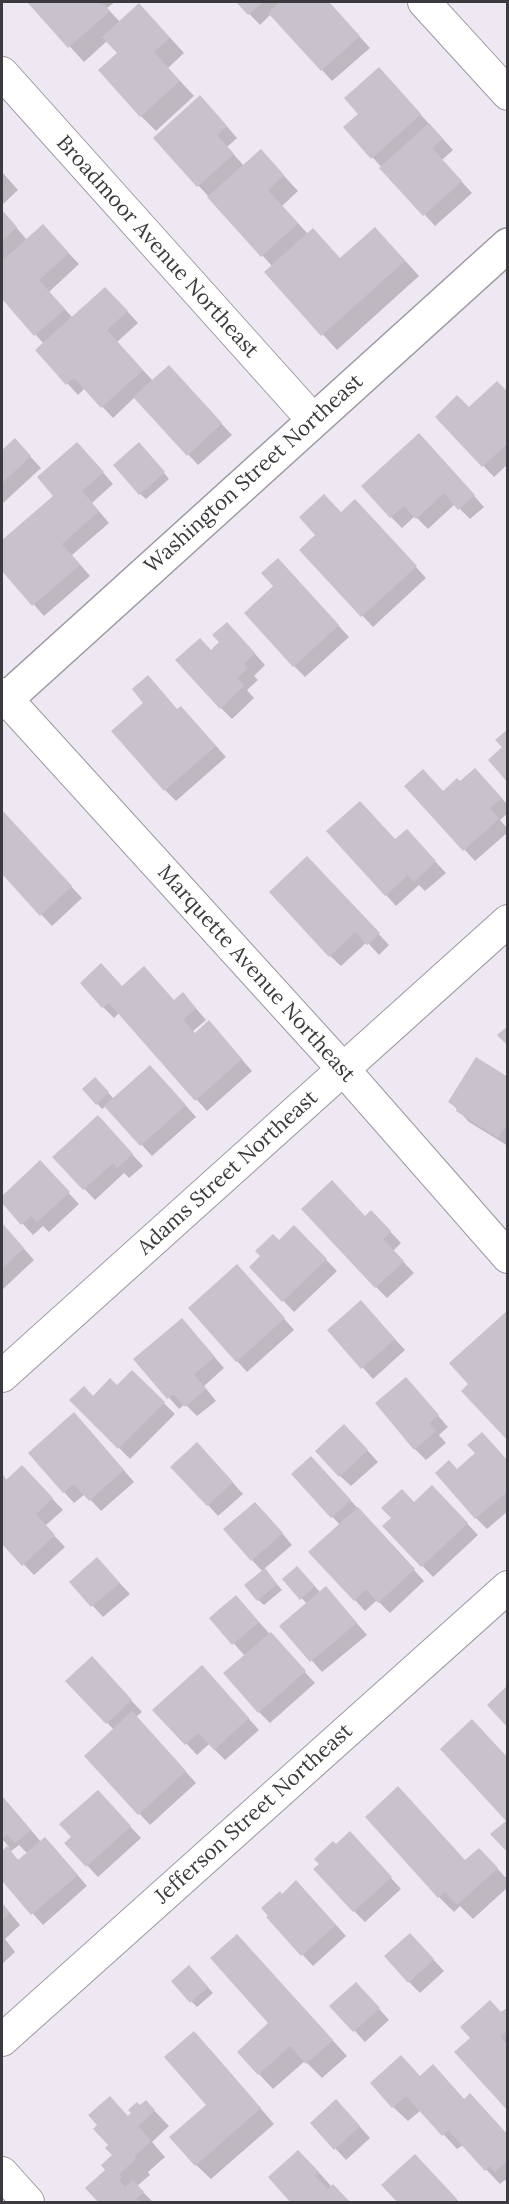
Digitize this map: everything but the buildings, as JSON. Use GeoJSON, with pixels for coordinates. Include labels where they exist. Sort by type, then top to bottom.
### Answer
{"type":"FeatureCollection","features":[{"type":"Feature","properties":{"kind":"street"},"geometry":{"type":"LineString","coordinates":[[424,2],[507,94]]}},
{"type":"Feature","properties":{"kind":"street","name":"Broadmoor Avenue Northeast"},"geometry":{"type":"LineString","coordinates":[[2,73],[313,420]]}},
{"type":"Feature","properties":{"kind":"street","name":"Washington Street Northeast"},"geometry":{"type":"LineString","coordinates":[[3,699],[507,245]]}},
{"type":"Feature","properties":{"kind":"street","name":"Marquette Avenue Northeast"},"geometry":{"type":"LineString","coordinates":[[3,699],[343,1069],[507,1257]]}},
{"type":"Feature","properties":{"kind":"street","name":"Adams Street Northeast"},"geometry":{"type":"LineString","coordinates":[[2,1376],[507,921]]}},
{"type":"Feature","properties":{"kind":"street","name":"Jefferson Street Northeast"},"geometry":{"type":"LineString","coordinates":[[2,2040],[507,1587]]}},
{"type":"Feature","properties":{"kind":"street"},"geometry":{"type":"LineString","coordinates":[[2,2173],[28,2202]]}}]}
